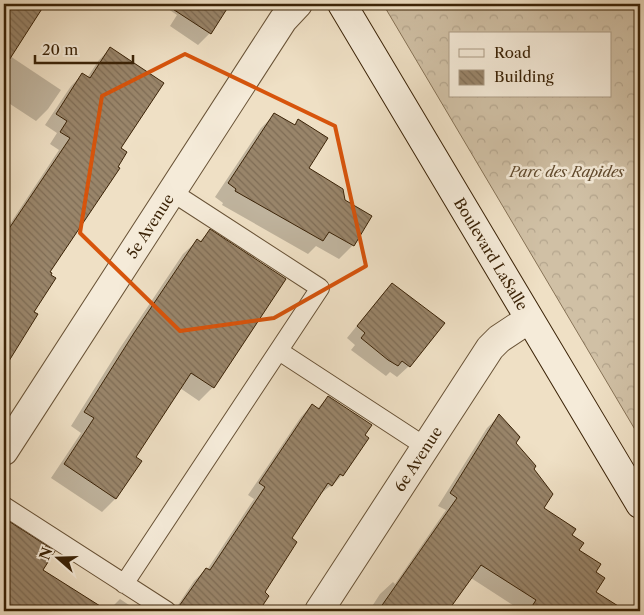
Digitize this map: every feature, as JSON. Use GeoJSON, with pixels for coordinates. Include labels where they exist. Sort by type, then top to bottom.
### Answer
{"type":"FeatureCollection","features":[{"type":"Feature","properties":{"kind":"street","name":"5e Avenue"},"geometry":{"type":"LineString","coordinates":[[4,451],[284,20],[298,4]]}},
{"type":"Feature","properties":{"kind":"street","name":"Boulevard LaSalle"},"geometry":{"type":"LineString","coordinates":[[342,4],[640,504]]}},
{"type":"Feature","properties":{"kind":"street","name":"6e Avenue"},"geometry":{"type":"LineString","coordinates":[[320,611],[490,348],[499,339],[529,318]]}},
{"type":"Feature","properties":{"kind":"lane"},"geometry":{"type":"LineString","coordinates":[[124,584],[320,288],[172,192]]}},
{"type":"Feature","properties":{"kind":"lane"},"geometry":{"type":"LineString","coordinates":[[278,352],[426,447]]}},
{"type":"Feature","properties":{"kind":"lane"},"geometry":{"type":"LineString","coordinates":[[4,506],[167,611]]}},
{"type":"Feature","properties":{"kind":"highlighted area"},"geometry":{"type":"Polygon","coordinates":[[[185,54],[335,126],[366,266],[274,318],[180,331],[80,233],[102,96],[185,54]]]}},
{"type":"Feature","properties":{"kind":"green space","name":"Parc des Rapides"},"geometry":{"type":"Polygon","coordinates":[[[383,4],[640,4],[640,438],[383,4]]]}},
{"type":"Feature","properties":{"kind":"building"},"geometry":{"type":"Polygon","coordinates":[[[4,4],[45,4],[4,68],[4,4]]]}},
{"type":"Feature","properties":{"kind":"building"},"geometry":{"type":"Polygon","coordinates":[[[165,4],[230,4],[211,34],[165,4]]]}},
{"type":"Feature","properties":{"kind":"building"},"geometry":{"type":"Polygon","coordinates":[[[110,47],[164,83],[121,148],[127,152],[118,167],[120,168],[50,272],[56,278],[34,312],[38,314],[4,369],[4,236],[70,138],[60,132],[67,121],[56,114],[82,73],[90,78],[110,47]]]}},
{"type":"Feature","properties":{"kind":"building"},"geometry":{"type":"Polygon","coordinates":[[[274,113],[295,125],[298,119],[328,138],[309,168],[343,189],[345,200],[372,216],[354,246],[329,232],[323,241],[235,191],[236,189],[228,183],[274,113]]]}},
{"type":"Feature","properties":{"kind":"building"},"geometry":{"type":"Polygon","coordinates":[[[210,229],[286,279],[214,388],[191,373],[136,457],[142,461],[116,499],[64,464],[94,418],[84,412],[197,239],[201,242],[210,229]]]}},
{"type":"Feature","properties":{"kind":"building"},"geometry":{"type":"Polygon","coordinates":[[[392,283],[445,323],[410,367],[402,361],[398,366],[388,360],[361,338],[365,333],[357,326],[392,283]]]}},
{"type":"Feature","properties":{"kind":"building"},"geometry":{"type":"Polygon","coordinates":[[[328,396],[372,425],[365,435],[369,438],[343,476],[340,474],[332,486],[328,483],[292,538],[297,542],[265,592],[269,596],[259,611],[178,611],[177,609],[206,568],[210,570],[265,487],[259,483],[312,404],[319,409],[328,396]]]}},
{"type":"Feature","properties":{"kind":"building"},"geometry":{"type":"Polygon","coordinates":[[[499,414],[520,437],[516,443],[536,466],[534,469],[553,494],[544,508],[576,529],[572,535],[584,543],[579,550],[601,564],[596,572],[605,578],[596,592],[626,611],[529,611],[536,600],[481,565],[448,611],[378,611],[457,498],[450,493],[499,414]]]}},
{"type":"Feature","properties":{"kind":"building"},"geometry":{"type":"Polygon","coordinates":[[[4,518],[55,551],[43,570],[108,611],[4,611],[4,518]]]}}]}
